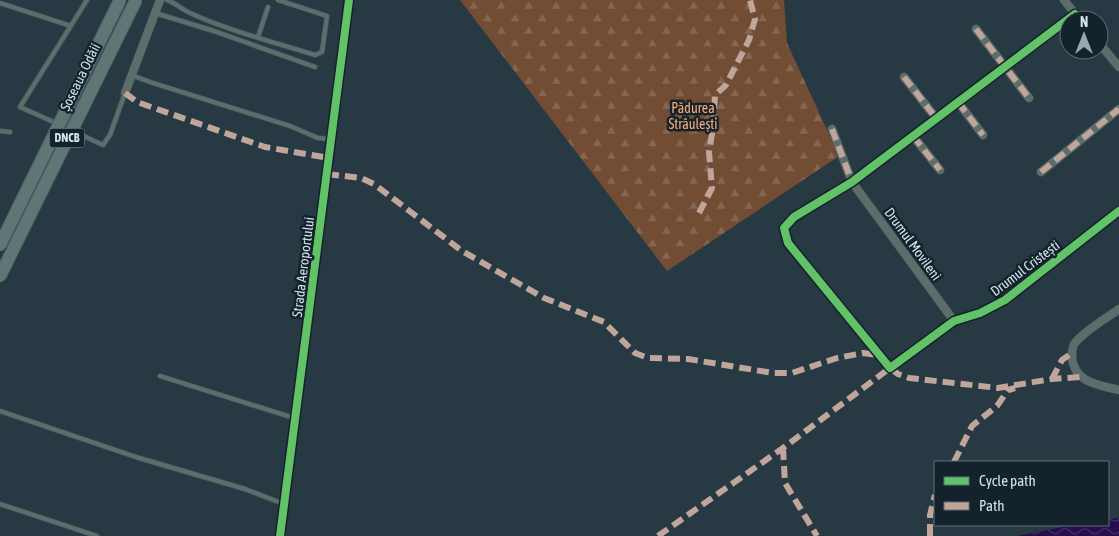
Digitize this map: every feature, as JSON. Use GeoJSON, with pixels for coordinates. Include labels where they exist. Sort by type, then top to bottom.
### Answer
{"type":"FeatureCollection","features":[{"type":"Feature","properties":{"kind":"main road","name":"Șoseaua Odăii"},"geometry":{"type":"LineString","coordinates":[[0,245],[120,0]]}},
{"type":"Feature","properties":{"kind":"main road","name":"Șoseaua Odăii"},"geometry":{"type":"LineString","coordinates":[[0,276],[136,0]]}},
{"type":"Feature","properties":{"kind":"street"},"geometry":{"type":"LineString","coordinates":[[126,93],[160,0]]}},
{"type":"Feature","properties":{"kind":"street","name":"Strada Aeroportului"},"geometry":{"type":"LineString","coordinates":[[280,536],[350,0]]}},
{"type":"Feature","properties":{"kind":"street"},"geometry":{"type":"LineString","coordinates":[[1064,0],[1072,10]]}},
{"type":"Feature","properties":{"kind":"street"},"geometry":{"type":"LineString","coordinates":[[976,29],[1029,98]]}},
{"type":"Feature","properties":{"kind":"street"},"geometry":{"type":"LineString","coordinates":[[852,182],[1004,67],[1059,30]]}},
{"type":"Feature","properties":{"kind":"street"},"geometry":{"type":"LineString","coordinates":[[1109,56],[1119,68]]}},
{"type":"Feature","properties":{"kind":"street"},"geometry":{"type":"LineString","coordinates":[[904,77],[936,118]]}},
{"type":"Feature","properties":{"kind":"street"},"geometry":{"type":"LineString","coordinates":[[958,102],[983,135]]}},
{"type":"Feature","properties":{"kind":"street"},"geometry":{"type":"LineString","coordinates":[[1041,172],[1119,109]]}},
{"type":"Feature","properties":{"kind":"street","name":"Drumul Movileni"},"geometry":{"type":"LineString","coordinates":[[832,129],[852,182],[954,321]]}},
{"type":"Feature","properties":{"kind":"street"},"geometry":{"type":"LineString","coordinates":[[913,136],[940,170]]}},
{"type":"Feature","properties":{"kind":"street","name":"Drumul Cristești"},"geometry":{"type":"LineString","coordinates":[[852,182],[794,217],[784,228],[785,235],[788,243],[890,368],[954,321],[980,313],[1004,300],[1119,211]]}},
{"type":"Feature","properties":{"kind":"street"},"geometry":{"type":"LineString","coordinates":[[1119,309],[1075,343],[1072,353],[1073,365],[1081,377],[1090,383],[1119,390]]}},
{"type":"Feature","properties":{"kind":"lane"},"geometry":{"type":"LineString","coordinates":[[62,126],[20,107],[87,0]]}},
{"type":"Feature","properties":{"kind":"lane"},"geometry":{"type":"LineString","coordinates":[[167,0],[178,2],[188,12],[258,37],[315,55],[322,52],[327,16],[278,0]]}},
{"type":"Feature","properties":{"kind":"lane"},"geometry":{"type":"LineString","coordinates":[[0,3],[71,26]]}},
{"type":"Feature","properties":{"kind":"lane"},"geometry":{"type":"LineString","coordinates":[[258,37],[268,7]]}},
{"type":"Feature","properties":{"kind":"lane"},"geometry":{"type":"LineString","coordinates":[[155,13],[214,31],[315,67]]}},
{"type":"Feature","properties":{"kind":"lane"},"geometry":{"type":"LineString","coordinates":[[132,74],[153,83],[290,126],[318,138],[332,139]]}},
{"type":"Feature","properties":{"kind":"lane"},"geometry":{"type":"LineString","coordinates":[[70,130],[103,145],[110,135],[126,93]]}},
{"type":"Feature","properties":{"kind":"lane"},"geometry":{"type":"LineString","coordinates":[[0,131],[10,132]]}},
{"type":"Feature","properties":{"kind":"lane"},"geometry":{"type":"LineString","coordinates":[[160,376],[296,418]]}},
{"type":"Feature","properties":{"kind":"lane"},"geometry":{"type":"LineString","coordinates":[[0,411],[139,458],[245,489],[284,504]]}},
{"type":"Feature","properties":{"kind":"lane"},"geometry":{"type":"LineString","coordinates":[[0,504],[97,536]]}},
{"type":"Feature","properties":{"kind":"green space","name":"Pădurea Străulești"},"geometry":{"type":"Polygon","coordinates":[[[460,0],[784,0],[787,43],[839,156],[667,271],[460,0]]]}},
{"type":"Feature","properties":{"kind":"water"},"geometry":{"type":"Polygon","coordinates":[[[1119,518],[1119,536],[1017,536],[1067,526],[1109,526],[1109,519],[1119,518]]]}},
{"type":"Feature","properties":{"kind":"marked path"},"geometry":{"type":"LineString","coordinates":[[699,213],[712,188],[709,152],[715,95],[726,85],[749,40],[755,19],[750,0]]}},
{"type":"Feature","properties":{"kind":"marked path"},"geometry":{"type":"LineString","coordinates":[[976,29],[1029,98]]}},
{"type":"Feature","properties":{"kind":"marked path"},"geometry":{"type":"LineString","coordinates":[[904,77],[936,118]]}},
{"type":"Feature","properties":{"kind":"marked path"},"geometry":{"type":"LineString","coordinates":[[125,93],[137,102],[265,147],[329,158]]}},
{"type":"Feature","properties":{"kind":"marked path"},"geometry":{"type":"LineString","coordinates":[[958,102],[983,135]]}},
{"type":"Feature","properties":{"kind":"marked path"},"geometry":{"type":"LineString","coordinates":[[1041,172],[1119,109]]}},
{"type":"Feature","properties":{"kind":"marked path"},"geometry":{"type":"LineString","coordinates":[[832,129],[852,182]]}},
{"type":"Feature","properties":{"kind":"marked path"},"geometry":{"type":"LineString","coordinates":[[913,136],[940,170]]}},
{"type":"Feature","properties":{"kind":"marked path"},"geometry":{"type":"LineString","coordinates":[[327,174],[361,178],[374,184],[462,251],[544,298],[604,322],[635,353],[648,358],[688,359],[773,373],[792,373],[837,358],[863,353],[877,355]]}},
{"type":"Feature","properties":{"kind":"marked path"},"geometry":{"type":"LineString","coordinates":[[1052,379],[1062,360],[1072,353]]}},
{"type":"Feature","properties":{"kind":"marked path"},"geometry":{"type":"LineString","coordinates":[[658,536],[783,448],[890,368],[898,374],[909,378],[998,388],[1052,379],[1081,377]]}},
{"type":"Feature","properties":{"kind":"marked path"},"geometry":{"type":"LineString","coordinates":[[954,461],[972,426],[997,406],[1008,390],[1015,388]]}},
{"type":"Feature","properties":{"kind":"marked path"},"geometry":{"type":"LineString","coordinates":[[783,448],[785,483],[817,536]]}},
{"type":"Feature","properties":{"kind":"marked path"},"geometry":{"type":"LineString","coordinates":[[930,536],[930,515],[934,499]]}},
{"type":"Feature","properties":{"kind":"cycle path"},"geometry":{"type":"LineString","coordinates":[[280,536],[349,0]]}},
{"type":"Feature","properties":{"kind":"cycle path"},"geometry":{"type":"LineString","coordinates":[[1059,26],[852,182],[794,217],[784,228],[788,243],[890,368],[954,321],[980,313],[1005,300],[1119,211]]}}]}
